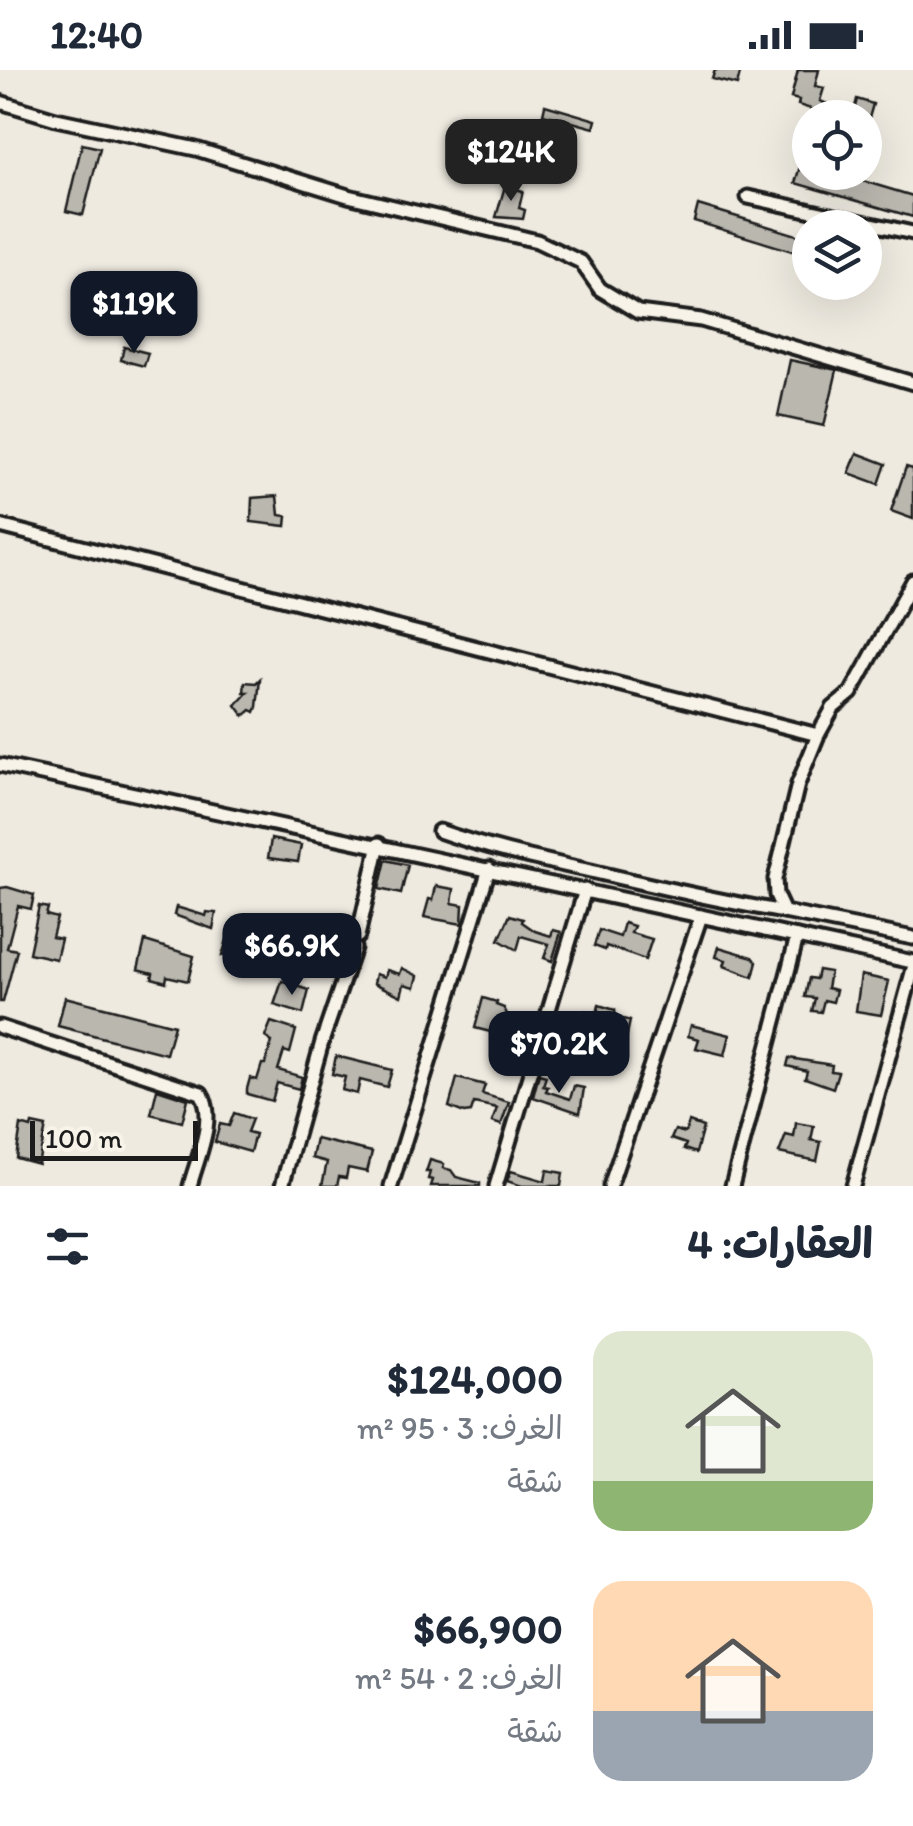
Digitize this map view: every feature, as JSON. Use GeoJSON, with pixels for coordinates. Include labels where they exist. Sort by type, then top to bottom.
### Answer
{"type":"FeatureCollection","features":[{"type":"Feature","properties":{"kind":"street"},"geometry":{"type":"LineString","coordinates":[[0,102],[56,120],[196,148],[348,196],[536,241],[581,262],[600,289],[638,312],[701,320],[913,384]]}},
{"type":"Feature","properties":{"kind":"street"},"geometry":{"type":"LineString","coordinates":[[748,196],[913,234]]}},
{"type":"Feature","properties":{"kind":"street"},"geometry":{"type":"LineString","coordinates":[[0,526],[818,736]]}},
{"type":"Feature","properties":{"kind":"street"},"geometry":{"type":"LineString","coordinates":[[784,912],[776,895],[776,880],[782,840],[798,784],[832,708],[851,693],[913,581]]}},
{"type":"Feature","properties":{"kind":"street"},"geometry":{"type":"LineString","coordinates":[[0,765],[378,844],[913,966],[853,1186]]}},
{"type":"Feature","properties":{"kind":"street"},"geometry":{"type":"LineString","coordinates":[[439,830],[492,848],[713,900],[913,938]]}},
{"type":"Feature","properties":{"kind":"street"},"geometry":{"type":"LineString","coordinates":[[282,1186],[322,1042],[356,942],[378,844]]}},
{"type":"Feature","properties":{"kind":"street"},"geometry":{"type":"LineString","coordinates":[[391,1186],[489,869]]}},
{"type":"Feature","properties":{"kind":"street"},"geometry":{"type":"LineString","coordinates":[[496,1186],[585,890]]}},
{"type":"Feature","properties":{"kind":"street"},"geometry":{"type":"LineString","coordinates":[[610,1186],[701,916]]}},
{"type":"Feature","properties":{"kind":"street"},"geometry":{"type":"LineString","coordinates":[[732,1186],[797,937]]}},
{"type":"Feature","properties":{"kind":"street"},"geometry":{"type":"LineString","coordinates":[[0,1027],[201,1092],[206,1102],[206,1123],[190,1186]]}},
{"type":"Feature","properties":{"kind":"building"},"geometry":{"type":"Polygon","coordinates":[[[715,70],[741,70],[737,85],[712,79],[715,70]]]}},
{"type":"Feature","properties":{"kind":"building"},"geometry":{"type":"Polygon","coordinates":[[[798,70],[819,70],[815,86],[824,88],[820,100],[791,98],[798,70]]]}},
{"type":"Feature","properties":{"kind":"building"},"geometry":{"type":"Polygon","coordinates":[[[545,105],[596,120],[594,128],[543,114],[545,105]]]}},
{"type":"Feature","properties":{"kind":"building"},"geometry":{"type":"Polygon","coordinates":[[[82,144],[100,148],[83,215],[66,211],[82,144]]]}},
{"type":"Feature","properties":{"kind":"building"},"geometry":{"type":"Polygon","coordinates":[[[505,186],[523,191],[519,208],[525,210],[523,219],[496,217],[505,186]]]}},
{"type":"Feature","properties":{"kind":"building"},"geometry":{"type":"Polygon","coordinates":[[[882,187],[913,196],[913,217],[819,190],[882,190],[882,187]]]}},
{"type":"Feature","properties":{"kind":"building"},"geometry":{"type":"Polygon","coordinates":[[[698,205],[792,234],[792,251],[694,221],[698,205]]]}},
{"type":"Feature","properties":{"kind":"building"},"geometry":{"type":"Polygon","coordinates":[[[124,347],[148,353],[144,366],[121,360],[124,347]]]}},
{"type":"Feature","properties":{"kind":"building"},"geometry":{"type":"Polygon","coordinates":[[[790,360],[837,370],[824,426],[778,416],[790,360]]]}},
{"type":"Feature","properties":{"kind":"building"},"geometry":{"type":"Polygon","coordinates":[[[857,453],[886,464],[879,484],[849,473],[857,453]]]}},
{"type":"Feature","properties":{"kind":"building"},"geometry":{"type":"Polygon","coordinates":[[[906,467],[913,469],[913,519],[891,511],[906,467]]]}},
{"type":"Feature","properties":{"kind":"building"},"geometry":{"type":"Polygon","coordinates":[[[277,496],[279,515],[287,516],[286,526],[251,522],[252,498],[277,496]]]}},
{"type":"Feature","properties":{"kind":"building"},"geometry":{"type":"Polygon","coordinates":[[[260,679],[255,712],[251,710],[244,716],[236,705],[248,692],[244,692],[245,682],[256,683],[260,679]]]}},
{"type":"Feature","properties":{"kind":"building"},"geometry":{"type":"Polygon","coordinates":[[[271,839],[301,845],[298,862],[268,858],[271,839]]]}},
{"type":"Feature","properties":{"kind":"building"},"geometry":{"type":"Polygon","coordinates":[[[386,860],[408,865],[401,894],[379,889],[386,860]]]}},
{"type":"Feature","properties":{"kind":"building"},"geometry":{"type":"Polygon","coordinates":[[[436,886],[454,889],[452,903],[463,905],[462,924],[424,917],[436,886]]]}},
{"type":"Feature","properties":{"kind":"building"},"geometry":{"type":"Polygon","coordinates":[[[0,888],[34,895],[31,909],[18,906],[7,948],[17,950],[0,1002],[0,888]]]}},
{"type":"Feature","properties":{"kind":"building"},"geometry":{"type":"Polygon","coordinates":[[[39,906],[48,908],[46,915],[57,918],[52,937],[61,939],[56,959],[29,953],[39,906]]]}},
{"type":"Feature","properties":{"kind":"building"},"geometry":{"type":"Polygon","coordinates":[[[176,907],[206,916],[207,912],[216,913],[213,929],[174,915],[176,907]]]}},
{"type":"Feature","properties":{"kind":"building"},"geometry":{"type":"Polygon","coordinates":[[[510,915],[523,919],[535,931],[551,936],[553,930],[561,932],[552,961],[544,958],[549,944],[521,936],[517,950],[499,940],[510,915]]]}},
{"type":"Feature","properties":{"kind":"building"},"geometry":{"type":"Polygon","coordinates":[[[624,923],[634,926],[631,933],[652,939],[645,960],[606,946],[605,950],[594,946],[599,930],[620,937],[624,923]]]}},
{"type":"Feature","properties":{"kind":"building"},"geometry":{"type":"Polygon","coordinates":[[[231,927],[242,927],[243,952],[222,956],[231,927]]]}},
{"type":"Feature","properties":{"kind":"building"},"geometry":{"type":"Polygon","coordinates":[[[320,934],[334,938],[330,950],[322,947],[315,969],[289,961],[297,935],[318,942],[320,934]]]}},
{"type":"Feature","properties":{"kind":"building"},"geometry":{"type":"Polygon","coordinates":[[[145,941],[194,956],[188,981],[167,976],[166,982],[138,969],[145,941]]]}},
{"type":"Feature","properties":{"kind":"building"},"geometry":{"type":"Polygon","coordinates":[[[719,947],[753,957],[757,962],[753,977],[724,966],[726,960],[716,957],[719,947]]]}},
{"type":"Feature","properties":{"kind":"building"},"geometry":{"type":"Polygon","coordinates":[[[402,968],[418,976],[415,987],[404,984],[401,996],[374,983],[376,974],[385,977],[387,970],[400,974],[402,968]]]}},
{"type":"Feature","properties":{"kind":"building"},"geometry":{"type":"Polygon","coordinates":[[[818,970],[830,972],[827,988],[836,990],[833,1002],[824,1000],[821,1012],[812,1011],[815,998],[805,997],[809,978],[816,979],[818,970]]]}},
{"type":"Feature","properties":{"kind":"building"},"geometry":{"type":"Polygon","coordinates":[[[861,975],[889,981],[881,1015],[856,1011],[861,975]]]}},
{"type":"Feature","properties":{"kind":"building"},"geometry":{"type":"Polygon","coordinates":[[[282,981],[309,990],[303,1014],[274,1005],[282,981]]]}},
{"type":"Feature","properties":{"kind":"building"},"geometry":{"type":"Polygon","coordinates":[[[65,997],[174,1025],[166,1054],[58,1026],[65,997]]]}},
{"type":"Feature","properties":{"kind":"building"},"geometry":{"type":"Polygon","coordinates":[[[483,998],[497,1002],[508,1016],[518,1019],[517,1023],[530,1025],[527,1041],[517,1040],[519,1032],[500,1026],[498,1034],[475,1028],[483,998]]]}},
{"type":"Feature","properties":{"kind":"building"},"geometry":{"type":"Polygon","coordinates":[[[599,1005],[630,1021],[625,1044],[594,1035],[582,1025],[586,1011],[597,1014],[599,1005]]]}},
{"type":"Feature","properties":{"kind":"building"},"geometry":{"type":"Polygon","coordinates":[[[271,1022],[296,1030],[290,1053],[284,1051],[278,1070],[302,1077],[299,1089],[277,1083],[272,1101],[247,1094],[250,1078],[257,1080],[265,1064],[272,1042],[265,1037],[271,1022]]]}},
{"type":"Feature","properties":{"kind":"building"},"geometry":{"type":"Polygon","coordinates":[[[691,1025],[730,1035],[725,1055],[696,1048],[699,1039],[688,1036],[691,1025]]]}},
{"type":"Feature","properties":{"kind":"building"},"geometry":{"type":"Polygon","coordinates":[[[336,1056],[392,1070],[387,1087],[360,1080],[357,1094],[342,1090],[345,1077],[332,1074],[336,1056]]]}},
{"type":"Feature","properties":{"kind":"building"},"geometry":{"type":"Polygon","coordinates":[[[789,1058],[832,1065],[831,1071],[838,1072],[833,1088],[805,1078],[807,1071],[787,1066],[789,1058]]]}},
{"type":"Feature","properties":{"kind":"building"},"geometry":{"type":"Polygon","coordinates":[[[539,1074],[546,1076],[546,1091],[570,1099],[574,1086],[584,1088],[580,1113],[533,1097],[539,1074]]]}},
{"type":"Feature","properties":{"kind":"building"},"geometry":{"type":"Polygon","coordinates":[[[457,1078],[485,1085],[482,1094],[509,1102],[501,1125],[492,1122],[497,1108],[474,1103],[471,1112],[464,1113],[449,1107],[457,1078]]]}},
{"type":"Feature","properties":{"kind":"building"},"geometry":{"type":"Polygon","coordinates":[[[157,1089],[188,1099],[182,1122],[151,1114],[157,1089]]]}},
{"type":"Feature","properties":{"kind":"building"},"geometry":{"type":"Polygon","coordinates":[[[234,1113],[252,1119],[247,1132],[255,1134],[250,1152],[215,1142],[220,1124],[229,1126],[234,1113]]]}},
{"type":"Feature","properties":{"kind":"building"},"geometry":{"type":"Polygon","coordinates":[[[689,1122],[703,1127],[696,1153],[671,1139],[675,1130],[685,1133],[689,1122]]]}},
{"type":"Feature","properties":{"kind":"building"},"geometry":{"type":"Polygon","coordinates":[[[796,1123],[814,1126],[811,1140],[821,1142],[817,1161],[779,1153],[786,1135],[794,1137],[796,1123]]]}},
{"type":"Feature","properties":{"kind":"building"},"geometry":{"type":"Polygon","coordinates":[[[32,1124],[46,1127],[38,1164],[16,1158],[21,1125],[31,1128],[32,1124]]]}},
{"type":"Feature","properties":{"kind":"building"},"geometry":{"type":"Polygon","coordinates":[[[316,1139],[372,1152],[367,1172],[348,1168],[346,1178],[339,1177],[337,1186],[322,1186],[327,1162],[312,1158],[316,1139]]]}},
{"type":"Feature","properties":{"kind":"building"},"geometry":{"type":"Polygon","coordinates":[[[430,1160],[444,1164],[443,1168],[456,1177],[480,1186],[431,1186],[433,1180],[428,1179],[430,1172],[426,1172],[430,1160]]]}},
{"type":"Feature","properties":{"kind":"building"},"geometry":{"type":"Polygon","coordinates":[[[547,1170],[563,1173],[561,1186],[522,1186],[507,1181],[511,1171],[545,1181],[547,1170]]]}}]}
